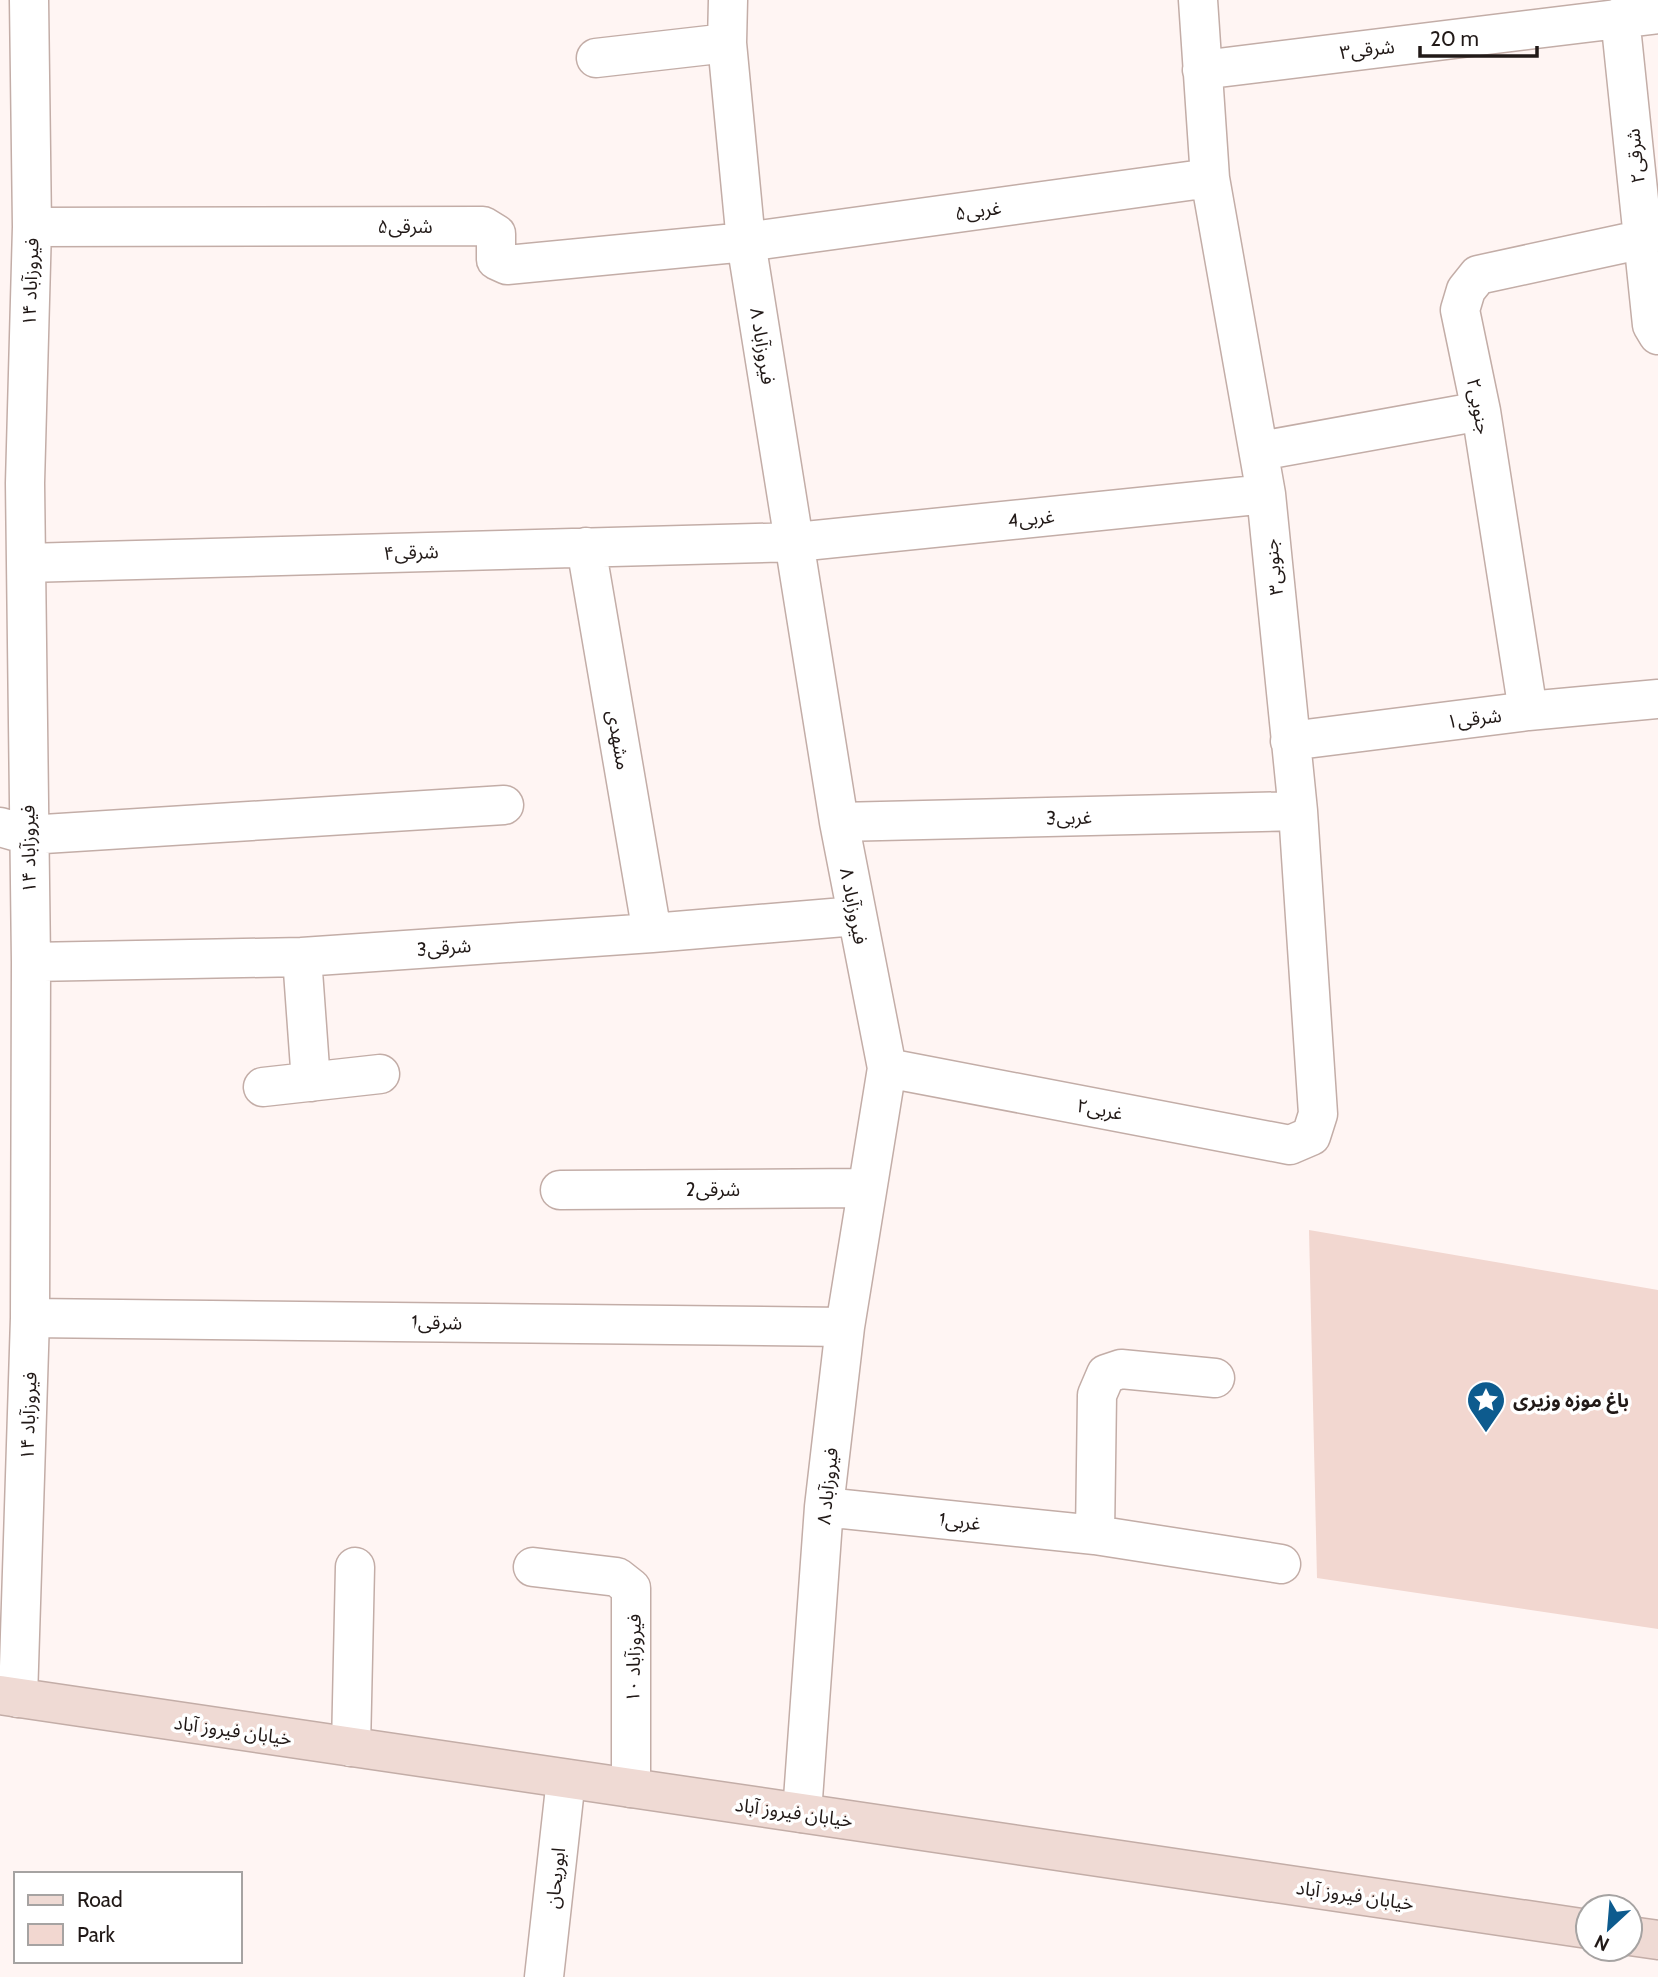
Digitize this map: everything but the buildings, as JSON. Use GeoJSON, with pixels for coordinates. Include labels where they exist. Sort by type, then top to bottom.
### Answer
{"type":"FeatureCollection","features":[{"type":"Feature","properties":{"kind":"main road","name":"خیابان فیروز آباد"},"geometry":{"type":"LineString","coordinates":[[9,1697],[1574,1927]]}},
{"type":"Feature","properties":{"kind":"street","name":"فیروزآباد ۱۴"},"geometry":{"type":"LineString","coordinates":[[9,1697],[15,1364],[30,1318],[15,1098],[31,962],[14,831],[13,666],[26,563],[12,480],[32,227],[14,49],[29,0]]}},
{"type":"Feature","properties":{"kind":"street","name":"فیروزآباد ۸"},"geometry":{"type":"LineString","coordinates":[[729,0],[727,43],[746,242],[839,822],[887,1068],[865,1188],[845,1327],[824,1507],[802,1813]]}},
{"type":"Feature","properties":{"kind":"street","name":"جنوبی۳"},"geometry":{"type":"LineString","coordinates":[[1198,0],[1210,178],[1266,494],[1298,811],[1318,1114],[1311,1136]]}},
{"type":"Feature","properties":{"kind":"street","name":"شرقی۳"},"geometry":{"type":"LineString","coordinates":[[1202,70],[1658,14]]}},
{"type":"Feature","properties":{"kind":"street","name":"شرقی۲"},"geometry":{"type":"LineString","coordinates":[[1619,17],[1652,325],[1658,335]]}},
{"type":"Feature","properties":{"kind":"street"},"geometry":{"type":"LineString","coordinates":[[596,58],[727,43]]}},
{"type":"Feature","properties":{"kind":"street","name":"غربی۵"},"geometry":{"type":"LineString","coordinates":[[746,242],[1210,178]]}},
{"type":"Feature","properties":{"kind":"street","name":"شرقی۵"},"geometry":{"type":"LineString","coordinates":[[32,227],[483,226],[496,234],[496,260],[508,265],[746,242]]}},
{"type":"Feature","properties":{"kind":"street","name":"جنوبی۲"},"geometry":{"type":"LineString","coordinates":[[1528,711],[1481,411],[1460,310],[1466,290],[1478,275],[1644,239]]}},
{"type":"Feature","properties":{"kind":"street"},"geometry":{"type":"LineString","coordinates":[[1260,451],[1481,411]]}},
{"type":"Feature","properties":{"kind":"street","name":"غربی4"},"geometry":{"type":"LineString","coordinates":[[796,542],[1266,494]]}},
{"type":"Feature","properties":{"kind":"street","name":"شرقی۴"},"geometry":{"type":"LineString","coordinates":[[26,563],[796,542]]}},
{"type":"Feature","properties":{"kind":"street","name":"مشهدی"},"geometry":{"type":"LineString","coordinates":[[586,548],[652,933]]}},
{"type":"Feature","properties":{"kind":"street","name":"شرقی۱"},"geometry":{"type":"LineString","coordinates":[[1290,741],[1528,711],[1658,699]]}},
{"type":"Feature","properties":{"kind":"street"},"geometry":{"type":"LineString","coordinates":[[14,831],[504,805]]}},
{"type":"Feature","properties":{"kind":"street","name":"غربی3"},"geometry":{"type":"LineString","coordinates":[[839,822],[1298,811]]}},
{"type":"Feature","properties":{"kind":"street","name":"شرقی3"},"geometry":{"type":"LineString","coordinates":[[31,962],[302,957],[856,916]]}},
{"type":"Feature","properties":{"kind":"street"},"geometry":{"type":"LineString","coordinates":[[302,957],[311,1082]]}},
{"type":"Feature","properties":{"kind":"street","name":"غربی۲"},"geometry":{"type":"LineString","coordinates":[[887,1068],[1290,1145],[1311,1136]]}},
{"type":"Feature","properties":{"kind":"street"},"geometry":{"type":"LineString","coordinates":[[263,1087],[380,1074]]}},
{"type":"Feature","properties":{"kind":"street","name":"شرقی2"},"geometry":{"type":"LineString","coordinates":[[560,1190],[865,1188]]}},
{"type":"Feature","properties":{"kind":"street","name":"شرقی1"},"geometry":{"type":"LineString","coordinates":[[30,1318],[845,1327]]}},
{"type":"Feature","properties":{"kind":"street"},"geometry":{"type":"LineString","coordinates":[[1095,1535],[1097,1395],[1106,1374],[1121,1369],[1215,1378]]}},
{"type":"Feature","properties":{"kind":"street","name":"غربی1"},"geometry":{"type":"LineString","coordinates":[[824,1507],[1095,1535],[1281,1564]]}},
{"type":"Feature","properties":{"kind":"street"},"geometry":{"type":"LineString","coordinates":[[351,1747],[355,1567]]}},
{"type":"Feature","properties":{"kind":"street","name":"فیروزآباد ۱۰"},"geometry":{"type":"LineString","coordinates":[[533,1567],[617,1577],[631,1588],[634,1605],[631,1788]]}},
{"type":"Feature","properties":{"kind":"street","name":"ابوریحان"},"geometry":{"type":"LineString","coordinates":[[544,1977],[566,1779]]}},
{"type":"Feature","properties":{"kind":"green space","name":"باغ موزه وزیری"},"geometry":{"type":"Polygon","coordinates":[[[1309,1230],[1658,1290],[1658,1629],[1317,1578],[1309,1230]]]}},
{"type":"Feature","properties":{"kind":"place","name":"باغ موزه وزیری"},"geometry":{"type":"Point","coordinates":[1486,1434]}}]}
